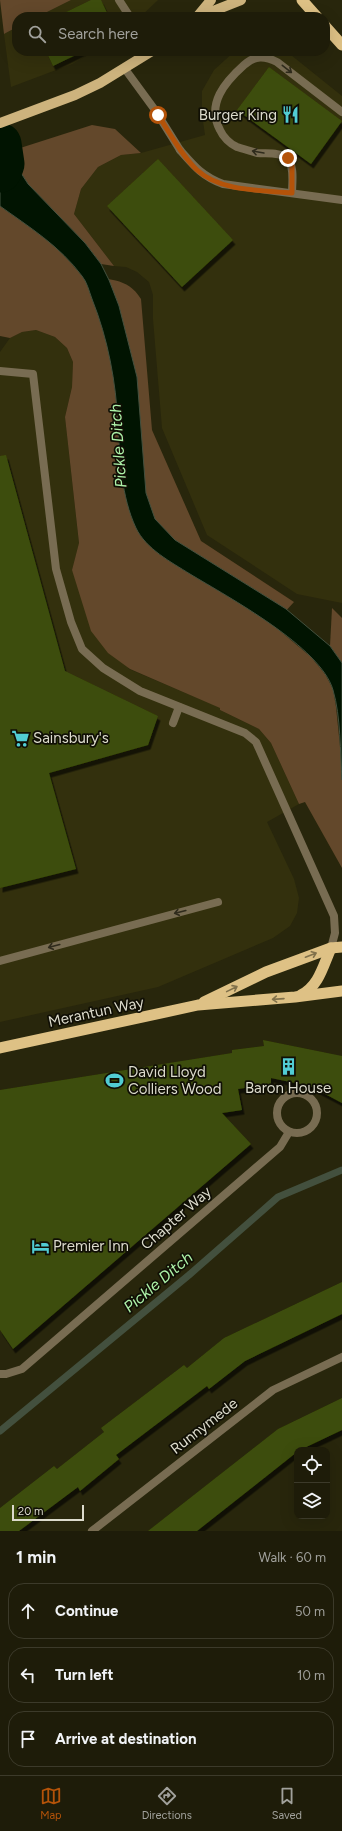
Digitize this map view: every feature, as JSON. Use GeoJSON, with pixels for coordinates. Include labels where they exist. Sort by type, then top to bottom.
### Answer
{"type":"FeatureCollection","features":[{"type":"Feature","properties":{"kind":"highway"},"geometry":{"type":"LineString","coordinates":[[302,0],[313,12]]}},
{"type":"Feature","properties":{"kind":"highway"},"geometry":{"type":"LineString","coordinates":[[330,32],[342,45]]}},
{"type":"Feature","properties":{"kind":"highway","name":"Merantun Way"},"geometry":{"type":"LineString","coordinates":[[198,1005],[266,972],[331,948],[342,947]]}},
{"type":"Feature","properties":{"kind":"highway"},"geometry":{"type":"LineString","coordinates":[[295,997],[309,991],[317,980],[331,948]]}},
{"type":"Feature","properties":{"kind":"highway"},"geometry":{"type":"LineString","coordinates":[[336,992],[342,995]]}},
{"type":"Feature","properties":{"kind":"highway","name":"Merantun Way"},"geometry":{"type":"LineString","coordinates":[[0,1048],[198,1005],[336,992]]}},
{"type":"Feature","properties":{"kind":"main road"},"geometry":{"type":"LineString","coordinates":[[202,12],[211,0]]}},
{"type":"Feature","properties":{"kind":"main road"},"geometry":{"type":"LineString","coordinates":[[210,12],[240,0]]}},
{"type":"Feature","properties":{"kind":"main road"},"geometry":{"type":"LineString","coordinates":[[0,124],[75,95],[125,69],[144,56]]}},
{"type":"Feature","properties":{"kind":"street"},"geometry":{"type":"LineString","coordinates":[[119,0],[127,12]]}},
{"type":"Feature","properties":{"kind":"street"},"geometry":{"type":"LineString","coordinates":[[292,193],[292,165],[288,158],[280,155],[257,153],[235,146],[223,136],[217,124],[215,108],[219,93],[229,78],[249,60],[258,56],[268,57],[277,62],[342,112]]}},
{"type":"Feature","properties":{"kind":"street"},"geometry":{"type":"LineString","coordinates":[[125,69],[152,106],[180,150],[197,170],[210,179],[239,187],[342,200]]}},
{"type":"Feature","properties":{"kind":"street"},"geometry":{"type":"LineString","coordinates":[[0,371],[33,374],[56,569],[71,622],[82,649],[103,668],[140,691],[245,733],[256,742],[334,916],[335,933],[331,948]]}},
{"type":"Feature","properties":{"kind":"street"},"geometry":{"type":"LineString","coordinates":[[173,723],[179,707]]}},
{"type":"Feature","properties":{"kind":"street"},"geometry":{"type":"LineString","coordinates":[[0,961],[218,902]]}},
{"type":"Feature","properties":{"kind":"street"},"geometry":{"type":"LineString","coordinates":[[297,1093],[310,1098],[317,1110],[314,1124],[303,1132],[289,1132],[278,1123],[276,1109],[284,1097],[297,1093]]}},
{"type":"Feature","properties":{"kind":"street","name":"Chapter Way"},"geometry":{"type":"LineString","coordinates":[[0,1374],[22,1370],[280,1147],[289,1132]]}},
{"type":"Feature","properties":{"kind":"street","name":"Runnymede"},"geometry":{"type":"LineString","coordinates":[[92,1531],[272,1390],[342,1357]]}},
{"type":"Feature","properties":{"kind":"shaded area"},"geometry":{"type":"Polygon","coordinates":[[[0,0],[71,0],[47,12],[12,12],[12,30],[4,34],[0,0]]]}},
{"type":"Feature","properties":{"kind":"shaded area"},"geometry":{"type":"Polygon","coordinates":[[[71,0],[158,0],[145,12],[47,12],[71,0]]]}},
{"type":"Feature","properties":{"kind":"shaded area"},"geometry":{"type":"Polygon","coordinates":[[[12,30],[12,56],[86,56],[72,64],[11,87],[4,34],[12,30]]]}},
{"type":"Feature","properties":{"kind":"shaded area"},"geometry":{"type":"Polygon","coordinates":[[[229,56],[292,56],[342,96],[342,603],[297,594],[207,535],[162,428],[153,319],[153,295],[149,282],[137,272],[126,267],[114,266],[74,214],[81,189],[98,167],[121,155],[141,153],[205,135],[202,114],[202,91],[214,70],[229,56]]]}},
{"type":"Feature","properties":{"kind":"shaded area"},"geometry":{"type":"Polygon","coordinates":[[[92,125],[115,129],[141,153],[121,155],[98,167],[81,189],[74,214],[114,266],[101,264],[85,243],[28,184],[21,173],[14,150],[92,125]]]}},
{"type":"Feature","properties":{"kind":"shaded area"},"geometry":{"type":"Polygon","coordinates":[[[14,150],[21,173],[28,184],[85,243],[101,264],[119,306],[137,377],[146,493],[155,519],[175,540],[286,609],[330,646],[342,663],[342,780],[340,735],[336,700],[325,674],[311,657],[271,624],[249,609],[175,565],[152,549],[140,536],[131,516],[124,490],[117,409],[107,345],[87,284],[73,265],[54,246],[0,206],[0,155],[14,150]]]}},
{"type":"Feature","properties":{"kind":"shaded area"},"geometry":{"type":"Polygon","coordinates":[[[0,206],[55,245],[83,277],[116,280],[130,287],[141,299],[152,430],[201,541],[294,602],[273,625],[311,657],[325,674],[333,689],[342,766],[342,868],[305,802],[299,804],[271,743],[259,729],[220,710],[220,708],[130,669],[108,653],[91,631],[72,570],[79,543],[65,417],[72,387],[73,362],[67,348],[55,337],[36,330],[22,332],[10,338],[0,336],[0,206]]]}},
{"type":"Feature","properties":{"kind":"shaded area"},"geometry":{"type":"Polygon","coordinates":[[[36,330],[55,337],[67,348],[73,362],[72,387],[65,417],[79,544],[72,570],[129,669],[221,708],[220,710],[259,729],[271,743],[299,804],[267,822],[294,879],[299,898],[297,913],[290,926],[273,938],[158,987],[0,1022],[0,352],[10,338],[22,332],[36,330]]]}},
{"type":"Feature","properties":{"kind":"shaded area"},"geometry":{"type":"Polygon","coordinates":[[[332,608],[342,618],[342,663],[330,646],[332,608]]]}},
{"type":"Feature","properties":{"kind":"building"},"geometry":{"type":"Polygon","coordinates":[[[91,0],[101,0],[107,12],[66,12],[91,0]]]}},
{"type":"Feature","properties":{"kind":"building"},"geometry":{"type":"Polygon","coordinates":[[[48,56],[74,56],[53,66],[48,56]]]}},
{"type":"Feature","properties":{"kind":"building","name":"Burger King"},"geometry":{"type":"Polygon","coordinates":[[[269,67],[342,121],[311,164],[237,110],[269,67]]]}},
{"type":"Feature","properties":{"kind":"building"},"geometry":{"type":"Polygon","coordinates":[[[158,159],[233,240],[182,287],[107,206],[158,159]]]}},
{"type":"Feature","properties":{"kind":"building"},"geometry":{"type":"Polygon","coordinates":[[[6,455],[65,671],[158,716],[148,745],[49,773],[76,869],[0,888],[0,456],[6,455]]]}},
{"type":"Feature","properties":{"kind":"building","name":"Premier Inn"},"geometry":{"type":"Polygon","coordinates":[[[263,1040],[342,1056],[342,1103],[310,1086],[271,1078],[271,1084],[238,1089],[242,1110],[222,1113],[251,1144],[13,1349],[0,1330],[0,1090],[232,1053],[232,1050],[264,1046],[263,1040]]]}},
{"type":"Feature","properties":{"kind":"building"},"geometry":{"type":"Polygon","coordinates":[[[342,1282],[342,1314],[245,1361],[209,1389],[207,1386],[116,1455],[119,1459],[80,1491],[78,1487],[19,1531],[0,1531],[0,1508],[54,1466],[57,1469],[104,1432],[101,1428],[184,1365],[187,1368],[224,1338],[342,1282]]]}},
{"type":"Feature","properties":{"kind":"building"},"geometry":{"type":"Polygon","coordinates":[[[342,1398],[342,1430],[306,1447],[294,1447],[294,1454],[197,1531],[148,1531],[278,1429],[342,1398]]]}},
{"type":"Feature","properties":{"kind":"waterway"},"geometry":{"type":"LineString","coordinates":[[0,144],[3,164],[0,171]]}},
{"type":"Feature","properties":{"kind":"waterway","name":"Pickle Ditch"},"geometry":{"type":"LineString","coordinates":[[0,1431],[189,1275],[278,1197],[342,1170]]}},
{"type":"Feature","properties":{"kind":"place","name":"Burger King"},"geometry":{"type":"Point","coordinates":[290,115]}},
{"type":"Feature","properties":{"kind":"place","name":"Sainsbury's"},"geometry":{"type":"Point","coordinates":[20,738]}},
{"type":"Feature","properties":{"kind":"place","name":"Baron House"},"geometry":{"type":"Point","coordinates":[288,1067]}},
{"type":"Feature","properties":{"kind":"place","name":"David Lloyd Colliers Wood"},"geometry":{"type":"Point","coordinates":[115,1081]}},
{"type":"Feature","properties":{"kind":"place","name":"Premier Inn"},"geometry":{"type":"Point","coordinates":[40,1246]}},
{"type":"Feature","properties":{"kind":"route"},"geometry":{"type":"LineString","coordinates":[[158,115],[180,150],[197,170],[210,179],[223,184],[292,193],[292,165],[288,158]]}}]}
